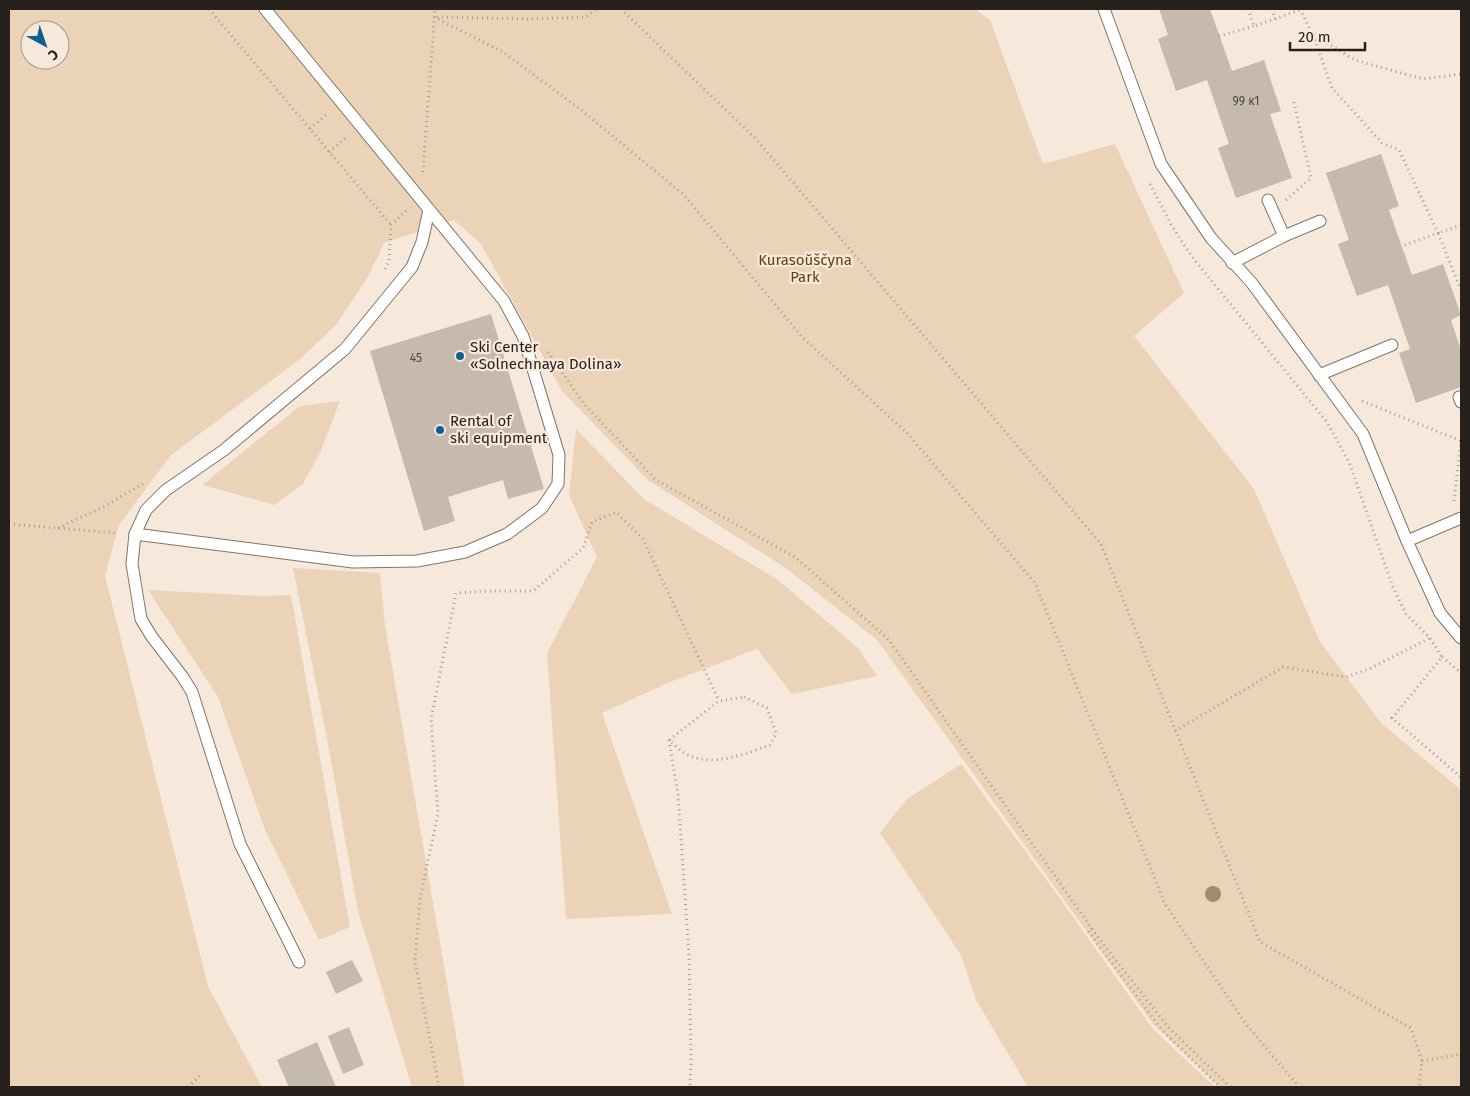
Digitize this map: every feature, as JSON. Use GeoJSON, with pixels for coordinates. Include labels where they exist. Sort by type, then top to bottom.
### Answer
{"type":"FeatureCollection","features":[{"type":"Feature","properties":{"kind":"lane"},"geometry":{"type":"LineString","coordinates":[[135,534],[353,562],[417,561],[465,552],[507,534],[542,508],[558,484],[559,455],[523,336],[504,301],[265,9]]}},
{"type":"Feature","properties":{"kind":"lane"},"geometry":{"type":"LineString","coordinates":[[1104,9],[1161,164],[1211,238],[1232,263],[1252,282],[1363,434],[1406,542],[1440,613],[1461,638]]}},
{"type":"Feature","properties":{"kind":"lane"},"geometry":{"type":"LineString","coordinates":[[1268,200],[1284,236]]}},
{"type":"Feature","properties":{"kind":"lane"},"geometry":{"type":"LineString","coordinates":[[299,962],[240,844],[192,692],[141,619],[132,564],[135,534],[146,510],[166,490],[224,450],[280,405],[344,349],[412,267],[422,242],[429,210]]}},
{"type":"Feature","properties":{"kind":"lane"},"geometry":{"type":"LineString","coordinates":[[1232,263],[1320,220]]}},
{"type":"Feature","properties":{"kind":"lane"},"geometry":{"type":"LineString","coordinates":[[1319,375],[1392,345]]}},
{"type":"Feature","properties":{"kind":"lane"},"geometry":{"type":"LineString","coordinates":[[1406,542],[1456,520]]}},
{"type":"Feature","properties":{"kind":"path"},"geometry":{"type":"LineString","coordinates":[[209,9],[391,226]]}},
{"type":"Feature","properties":{"kind":"path"},"geometry":{"type":"LineString","coordinates":[[380,276],[389,261],[391,226],[421,194],[434,9]]}},
{"type":"Feature","properties":{"kind":"path"},"geometry":{"type":"LineString","coordinates":[[434,17],[531,19],[586,17],[596,9]]}},
{"type":"Feature","properties":{"kind":"path"},"geometry":{"type":"LineString","coordinates":[[621,9],[756,139],[1100,544],[1260,942],[1412,1028],[1422,1061],[1419,1087]]}},
{"type":"Feature","properties":{"kind":"path"},"geometry":{"type":"LineString","coordinates":[[1248,9],[1254,26]]}},
{"type":"Feature","properties":{"kind":"path"},"geometry":{"type":"LineString","coordinates":[[1272,9],[1276,19]]}},
{"type":"Feature","properties":{"kind":"path"},"geometry":{"type":"LineString","coordinates":[[1219,36],[1276,19],[1300,9],[1313,35],[1332,88],[1382,143],[1399,150],[1438,233],[1461,290]]}},
{"type":"Feature","properties":{"kind":"path"},"geometry":{"type":"LineString","coordinates":[[434,17],[503,52],[580,109],[684,195],[802,337],[907,433],[1035,583],[1165,904],[1246,1024],[1299,1087]]}},
{"type":"Feature","properties":{"kind":"path"},"geometry":{"type":"LineString","coordinates":[[1313,35],[1355,60],[1423,79],[1461,74]]}},
{"type":"Feature","properties":{"kind":"path"},"geometry":{"type":"LineString","coordinates":[[1273,212],[1312,178],[1294,102]]}},
{"type":"Feature","properties":{"kind":"path"},"geometry":{"type":"LineString","coordinates":[[1146,177],[1172,226],[1192,257],[1327,422],[1349,462],[1393,587],[1406,614],[1430,638],[1442,657],[1461,673]]}},
{"type":"Feature","properties":{"kind":"path"},"geometry":{"type":"LineString","coordinates":[[1402,246],[1461,225]]}},
{"type":"Feature","properties":{"kind":"path"},"geometry":{"type":"LineString","coordinates":[[546,349],[584,404],[656,480],[795,557],[889,640],[1092,929],[1168,1027],[1230,1087]]}},
{"type":"Feature","properties":{"kind":"path"},"geometry":{"type":"LineString","coordinates":[[1329,388],[1461,440],[1456,520]]}},
{"type":"Feature","properties":{"kind":"path"},"geometry":{"type":"LineString","coordinates":[[58,528],[105,506],[147,482]]}},
{"type":"Feature","properties":{"kind":"path"},"geometry":{"type":"LineString","coordinates":[[439,1087],[415,962],[420,898],[438,814],[431,719],[456,593],[533,591],[582,548],[592,522],[616,512],[643,539],[719,701]]}},
{"type":"Feature","properties":{"kind":"path"},"geometry":{"type":"LineString","coordinates":[[9,524],[135,534]]}},
{"type":"Feature","properties":{"kind":"path"},"geometry":{"type":"LineString","coordinates":[[1175,731],[1282,667],[1346,677],[1371,668],[1430,638]]}},
{"type":"Feature","properties":{"kind":"path"},"geometry":{"type":"LineString","coordinates":[[1442,657],[1392,718],[1461,777]]}},
{"type":"Feature","properties":{"kind":"path"},"geometry":{"type":"LineString","coordinates":[[744,697],[767,708],[776,733],[770,746],[714,760],[688,755],[669,740],[719,701],[744,697]]}},
{"type":"Feature","properties":{"kind":"path"},"geometry":{"type":"LineString","coordinates":[[669,740],[678,795],[689,953],[690,1087]]}},
{"type":"Feature","properties":{"kind":"path"},"geometry":{"type":"LineString","coordinates":[[1092,929],[1088,931],[1164,1032],[1220,1087]]}},
{"type":"Feature","properties":{"kind":"path"},"geometry":{"type":"LineString","coordinates":[[1422,1061],[1461,1054]]}},
{"type":"Feature","properties":{"kind":"path"},"geometry":{"type":"LineString","coordinates":[[188,1087],[202,1074]]}},
{"type":"Feature","properties":{"kind":"green space","name":"Kurasoŭščyna Park"},"geometry":{"type":"Polygon","coordinates":[[[9,9],[975,9],[990,20],[1043,164],[1115,144],[1184,293],[1134,336],[1254,489],[1320,642],[1381,723],[1461,790],[1461,1087],[1220,1087],[1154,1025],[877,640],[787,569],[648,480],[562,391],[481,244],[454,220],[384,243],[368,277],[336,325],[299,360],[171,455],[119,525],[105,576],[208,986],[262,1087],[9,1087],[9,9]]]}},
{"type":"Feature","properties":{"kind":"green space"},"geometry":{"type":"Polygon","coordinates":[[[340,401],[320,453],[303,484],[275,505],[202,485],[300,406],[340,401]]]}},
{"type":"Feature","properties":{"kind":"green space"},"geometry":{"type":"Polygon","coordinates":[[[576,429],[644,499],[778,580],[858,648],[877,676],[792,694],[757,649],[670,682],[602,713],[672,914],[566,919],[547,653],[597,557],[569,495],[576,429]]]}},
{"type":"Feature","properties":{"kind":"green space"},"geometry":{"type":"Polygon","coordinates":[[[293,568],[380,573],[385,626],[465,1087],[412,1087],[358,911],[328,744],[293,568]]]}},
{"type":"Feature","properties":{"kind":"green space"},"geometry":{"type":"Polygon","coordinates":[[[148,590],[259,596],[291,595],[350,927],[319,940],[265,830],[218,697],[148,590]]]}},
{"type":"Feature","properties":{"kind":"green space"},"geometry":{"type":"Polygon","coordinates":[[[961,764],[1153,1029],[1215,1087],[1028,1087],[976,1000],[961,955],[880,833],[907,799],[961,764]]]}},
{"type":"Feature","properties":{"kind":"building"},"geometry":{"type":"Polygon","coordinates":[[[1159,9],[1210,9],[1232,71],[1264,60],[1281,111],[1270,114],[1292,178],[1236,198],[1218,148],[1229,144],[1207,80],[1176,91],[1158,39],[1168,35],[1159,9]]]}},
{"type":"Feature","properties":{"kind":"building"},"geometry":{"type":"Polygon","coordinates":[[[1381,154],[1399,206],[1389,210],[1412,275],[1443,264],[1461,315],[1451,320],[1461,350],[1461,387],[1416,403],[1399,353],[1410,349],[1388,285],[1357,296],[1338,244],[1349,240],[1326,173],[1381,154]]]}},
{"type":"Feature","properties":{"kind":"building"},"geometry":{"type":"Polygon","coordinates":[[[491,314],[544,489],[508,499],[503,480],[448,497],[455,521],[424,531],[370,351],[491,314]]]}},
{"type":"Feature","properties":{"kind":"building"},"geometry":{"type":"Polygon","coordinates":[[[352,960],[363,981],[336,994],[326,972],[352,960]]]}},
{"type":"Feature","properties":{"kind":"building"},"geometry":{"type":"Polygon","coordinates":[[[349,1027],[364,1065],[343,1074],[328,1036],[349,1027]]]}},
{"type":"Feature","properties":{"kind":"building"},"geometry":{"type":"Polygon","coordinates":[[[317,1042],[336,1087],[289,1087],[277,1060],[317,1042]]]}},
{"type":"Feature","properties":{"kind":"place","name":"Ski Center «Solnechnaya Dolina»"},"geometry":{"type":"Point","coordinates":[460,356]}},
{"type":"Feature","properties":{"kind":"place","name":"Rental of ski equipment"},"geometry":{"type":"Point","coordinates":[440,430]}}]}
